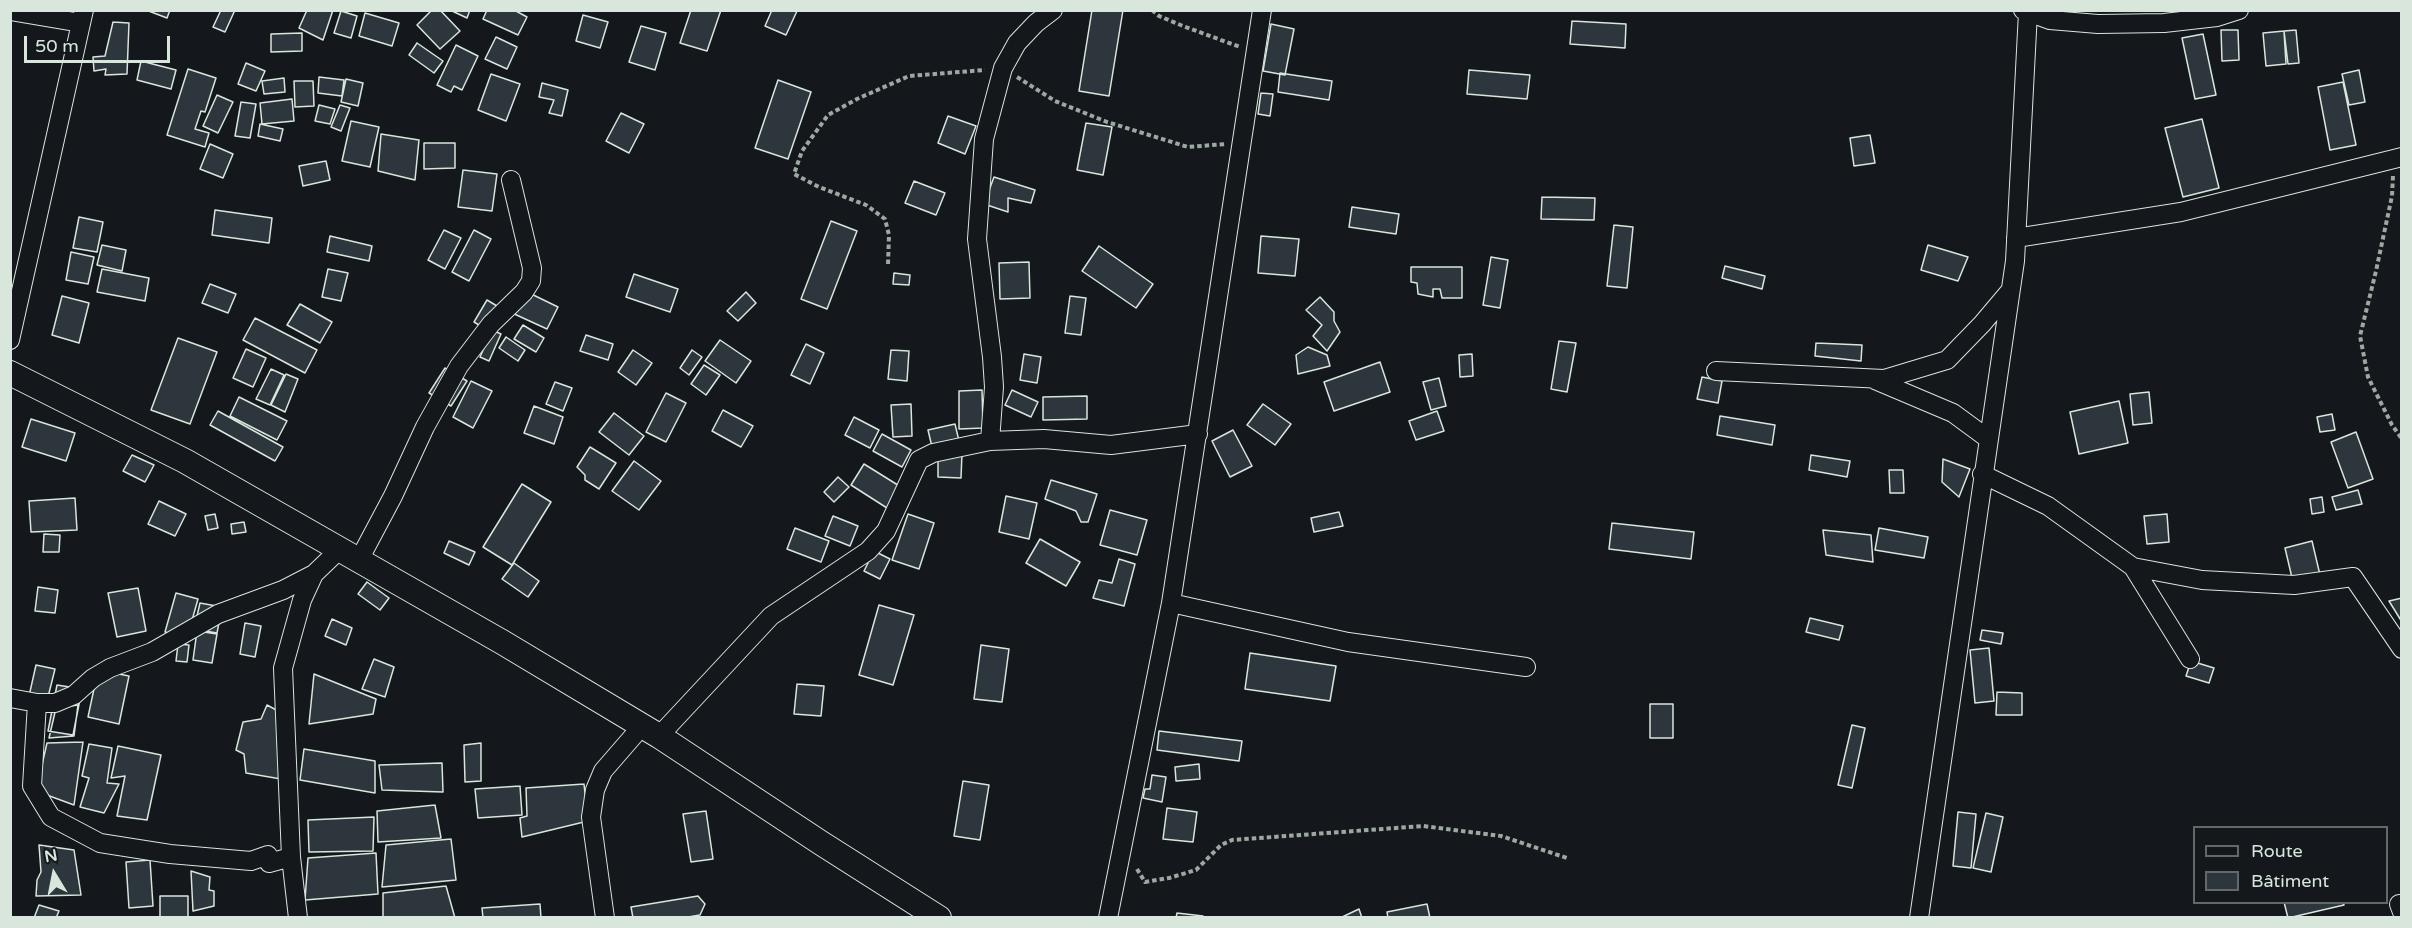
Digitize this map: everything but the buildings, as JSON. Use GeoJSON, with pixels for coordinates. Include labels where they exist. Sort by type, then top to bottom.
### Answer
{"type":"FeatureCollection","features":[{"type":"Feature","properties":{"kind":"main road"},"geometry":{"type":"LineString","coordinates":[[10,373],[185,461],[502,642],[650,731],[939,918]]}},
{"type":"Feature","properties":{"kind":"street"},"geometry":{"type":"LineString","coordinates":[[990,441],[994,387],[993,357],[977,239],[984,139],[1003,68],[1017,43],[1036,23],[1053,10]]}},
{"type":"Feature","properties":{"kind":"street"},"geometry":{"type":"LineString","coordinates":[[1918,918],[2010,290],[2016,238],[2026,11],[2050,20],[2098,24],[2153,23],[2217,17],[2240,10]]}},
{"type":"Feature","properties":{"kind":"street"},"geometry":{"type":"LineString","coordinates":[[10,11],[83,17],[10,340]]}},
{"type":"Feature","properties":{"kind":"street"},"geometry":{"type":"LineString","coordinates":[[1108,918],[1171,603],[1260,19]]}},
{"type":"Feature","properties":{"kind":"street"},"geometry":{"type":"LineString","coordinates":[[2016,238],[2181,212],[2398,158]]}},
{"type":"Feature","properties":{"kind":"street"},"geometry":{"type":"LineString","coordinates":[[10,698],[55,704],[74,694],[93,678],[110,668],[152,652],[218,614],[283,590],[349,555],[393,496],[425,427],[459,366],[491,324],[524,292],[531,281],[532,268],[511,180]]}},
{"type":"Feature","properties":{"kind":"street"},"geometry":{"type":"LineString","coordinates":[[1716,371],[1884,379],[1947,360],[1982,324],[2010,290]]}},
{"type":"Feature","properties":{"kind":"street"},"geometry":{"type":"LineString","coordinates":[[1872,378],[1953,413],[1987,438]]}},
{"type":"Feature","properties":{"kind":"street"},"geometry":{"type":"LineString","coordinates":[[605,918],[591,817],[595,790],[603,771],[650,731],[771,616],[868,551],[886,531],[919,459],[933,453],[990,441],[1044,439],[1111,445],[1198,434]]}},
{"type":"Feature","properties":{"kind":"street"},"geometry":{"type":"LineString","coordinates":[[1982,474],[2048,506],[2133,567],[2190,659]]}},
{"type":"Feature","properties":{"kind":"street"},"geometry":{"type":"LineString","coordinates":[[2133,567],[2202,580],[2294,585],[2354,577],[2402,650]]}},
{"type":"Feature","properties":{"kind":"street"},"geometry":{"type":"LineString","coordinates":[[298,918],[291,856],[283,668],[302,600],[314,574]]}},
{"type":"Feature","properties":{"kind":"street"},"geometry":{"type":"LineString","coordinates":[[1171,603],[1348,642],[1526,667]]}},
{"type":"Feature","properties":{"kind":"street"},"geometry":{"type":"LineString","coordinates":[[37,703],[32,786],[51,817],[100,843],[170,854],[251,861],[268,855],[269,863],[291,856]]}},
{"type":"Feature","properties":{"kind":"street"},"geometry":{"type":"LineString","coordinates":[[2402,904],[2399,904],[2402,912]]}},
{"type":"Feature","properties":{"kind":"path"},"geometry":{"type":"LineString","coordinates":[[1152,10],[1159,16],[1183,26],[1245,48],[1260,19]]}},
{"type":"Feature","properties":{"kind":"path"},"geometry":{"type":"LineString","coordinates":[[2398,158],[2360,336],[2368,377],[2392,425],[2402,439]]}},
{"type":"Feature","properties":{"kind":"path"},"geometry":{"type":"LineString","coordinates":[[1122,846],[1145,882],[1196,870],[1221,845],[1232,840],[1384,828],[1423,826],[1502,836],[1567,858]]}}]}
